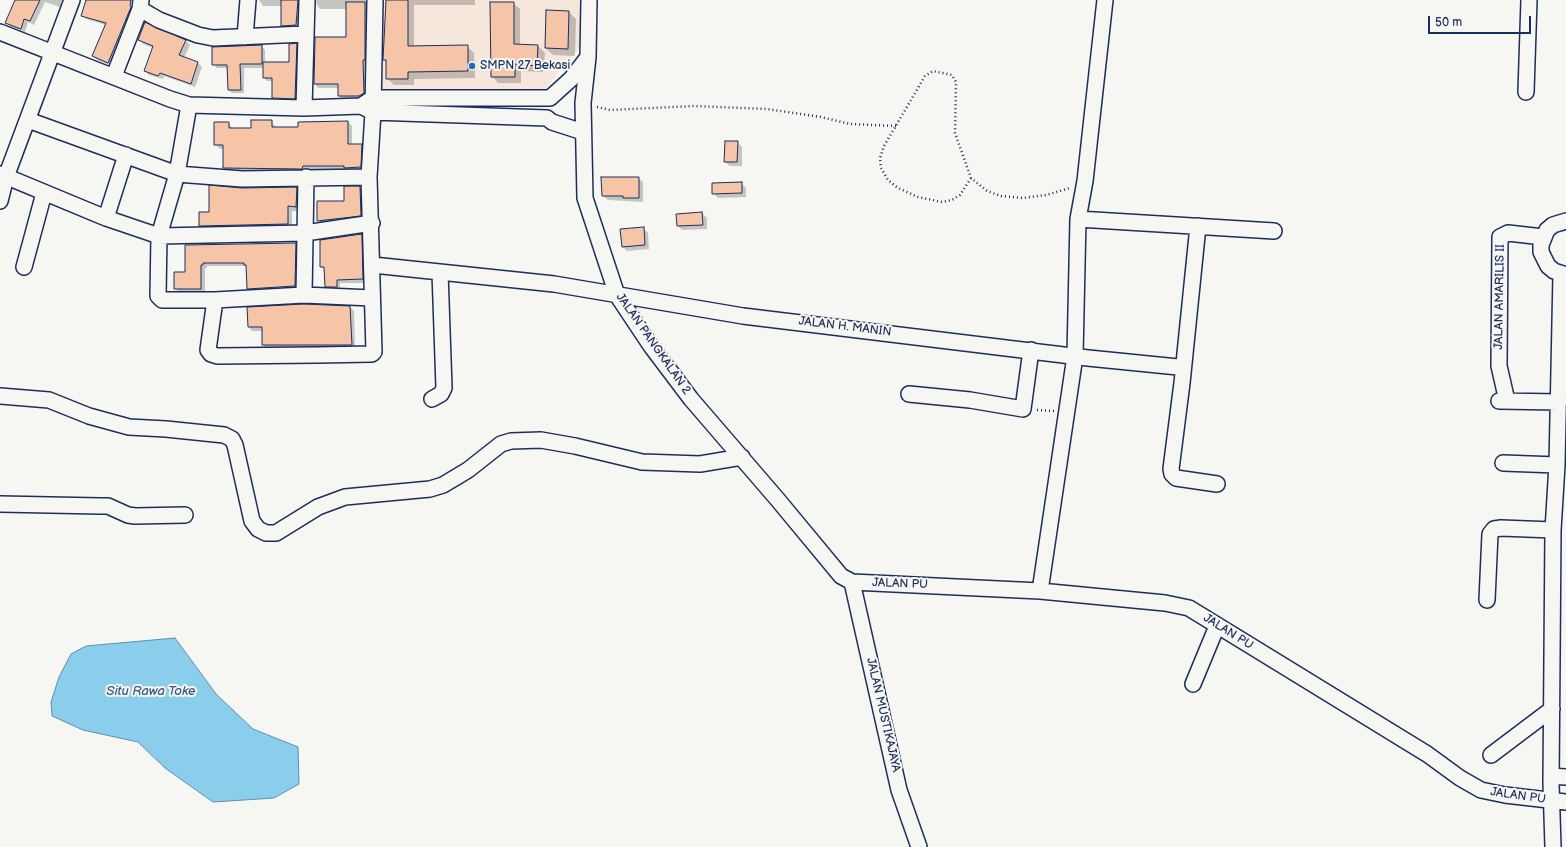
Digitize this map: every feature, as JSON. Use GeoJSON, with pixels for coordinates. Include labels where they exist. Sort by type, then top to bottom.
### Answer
{"type":"FeatureCollection","features":[{"type":"Feature","properties":{"kind":"street"},"geometry":{"type":"LineString","coordinates":[[0,201],[3,176],[28,120],[72,0]]}},
{"type":"Feature","properties":{"kind":"street"},"geometry":{"type":"LineString","coordinates":[[245,37],[248,0]]}},
{"type":"Feature","properties":{"kind":"street"},"geometry":{"type":"LineString","coordinates":[[304,108],[307,0]]}},
{"type":"Feature","properties":{"kind":"street"},"geometry":{"type":"LineString","coordinates":[[215,300],[208,350],[211,354],[217,356],[372,354],[374,352],[369,105],[375,0]]}},
{"type":"Feature","properties":{"kind":"street","name":"JALAN PANGKALAN 2"},"geometry":{"type":"LineString","coordinates":[[590,0],[588,57],[583,103],[585,198],[617,295],[651,346],[691,399],[742,457],[837,573],[846,580],[852,582]]}},
{"type":"Feature","properties":{"kind":"street"},"geometry":{"type":"LineString","coordinates":[[1040,591],[1075,356],[1078,219],[1085,181],[1105,0]]}},
{"type":"Feature","properties":{"kind":"street"},"geometry":{"type":"LineString","coordinates":[[1526,92],[1529,0]]}},
{"type":"Feature","properties":{"kind":"street"},"geometry":{"type":"LineString","coordinates":[[114,76],[140,4],[159,20],[198,35],[213,38],[305,34]]}},
{"type":"Feature","properties":{"kind":"street"},"geometry":{"type":"LineString","coordinates":[[0,32],[189,105],[304,108],[545,99],[550,98],[571,79],[588,57]]}},
{"type":"Feature","properties":{"kind":"street"},"geometry":{"type":"LineString","coordinates":[[545,99],[547,118]]}},
{"type":"Feature","properties":{"kind":"street"},"geometry":{"type":"LineString","coordinates":[[189,105],[177,174],[159,236],[158,296],[162,300],[215,300],[304,295],[372,298]]}},
{"type":"Feature","properties":{"kind":"street"},"geometry":{"type":"LineString","coordinates":[[369,105],[547,118],[552,122],[583,132]]}},
{"type":"Feature","properties":{"kind":"street"},"geometry":{"type":"LineString","coordinates":[[28,120],[177,174],[242,179],[370,177]]}},
{"type":"Feature","properties":{"kind":"street"},"geometry":{"type":"LineString","coordinates":[[106,218],[126,156]]}},
{"type":"Feature","properties":{"kind":"street"},"geometry":{"type":"LineString","coordinates":[[3,176],[106,218],[159,236],[305,233],[372,223]]}},
{"type":"Feature","properties":{"kind":"street"},"geometry":{"type":"LineString","coordinates":[[304,295],[306,177]]}},
{"type":"Feature","properties":{"kind":"street"},"geometry":{"type":"LineString","coordinates":[[24,267],[44,193]]}},
{"type":"Feature","properties":{"kind":"street"},"geometry":{"type":"LineString","coordinates":[[1078,219],[1274,231]]}},
{"type":"Feature","properties":{"kind":"street"},"geometry":{"type":"LineString","coordinates":[[1553,847],[1559,801],[1559,777],[1552,709],[1553,530],[1557,465],[1564,274],[1554,271],[1544,260],[1542,252],[1543,237],[1553,225],[1566,221]]}},
{"type":"Feature","properties":{"kind":"street"},"geometry":{"type":"LineString","coordinates":[[1198,226],[1182,383],[1171,469],[1172,474],[1176,478],[1217,484]]}},
{"type":"Feature","properties":{"kind":"street","name":"JALAN AMARILIS II"},"geometry":{"type":"LineString","coordinates":[[1543,237],[1508,233],[1500,237],[1499,366],[1503,401],[1559,402]]}},
{"type":"Feature","properties":{"kind":"street","name":"JALAN H. MANIN"},"geometry":{"type":"LineString","coordinates":[[373,265],[554,284],[743,316],[1075,356],[1178,366]]}},
{"type":"Feature","properties":{"kind":"street"},"geometry":{"type":"LineString","coordinates":[[432,399],[441,394],[444,388],[440,272]]}},
{"type":"Feature","properties":{"kind":"street"},"geometry":{"type":"LineString","coordinates":[[910,394],[970,400],[1023,409],[1031,350]]}},
{"type":"Feature","properties":{"kind":"street"},"geometry":{"type":"LineString","coordinates":[[0,396],[49,400],[89,416],[129,427],[173,430],[232,438],[252,520],[258,529],[266,533],[276,533],[318,507],[345,497],[430,489],[443,485],[468,470],[501,444],[511,441],[541,440],[642,462],[700,464],[742,457]]}},
{"type":"Feature","properties":{"kind":"street"},"geometry":{"type":"LineString","coordinates":[[1503,463],[1557,465]]}},
{"type":"Feature","properties":{"kind":"street"},"geometry":{"type":"LineString","coordinates":[[0,504],[108,506],[135,516],[185,515]]}},
{"type":"Feature","properties":{"kind":"street"},"geometry":{"type":"LineString","coordinates":[[1487,600],[1490,534],[1494,529],[1553,530]]}},
{"type":"Feature","properties":{"kind":"street","name":"JALAN PU"},"geometry":{"type":"LineString","coordinates":[[852,582],[1040,591],[1166,603],[1189,608],[1427,754],[1460,778],[1481,790],[1505,795],[1559,801]]}},
{"type":"Feature","properties":{"kind":"street","name":"JALAN MUSTIKAJAYA"},"geometry":{"type":"LineString","coordinates":[[852,582],[899,790],[919,847]]}},
{"type":"Feature","properties":{"kind":"street"},"geometry":{"type":"LineString","coordinates":[[1193,684],[1217,626]]}},
{"type":"Feature","properties":{"kind":"street"},"geometry":{"type":"LineString","coordinates":[[1491,755],[1552,709]]}},
{"type":"Feature","properties":{"kind":"path"},"geometry":{"type":"LineString","coordinates":[[971,178],[960,195],[952,200],[942,202],[918,197],[898,188],[888,180],[882,168],[880,158],[884,146],[925,76],[933,71],[952,76],[956,82],[955,133],[971,178],[987,191],[1001,196],[1023,198],[1046,195],[1085,181]]}},
{"type":"Feature","properties":{"kind":"path"},"geometry":{"type":"LineString","coordinates":[[583,103],[610,110],[694,106],[767,109],[820,117],[850,124],[896,126]]}},
{"type":"Feature","properties":{"kind":"path"},"geometry":{"type":"LineString","coordinates":[[1023,409],[1066,411]]}},
{"type":"Feature","properties":{"kind":"shaded area","name":"SMPN 27 Bekasi"},"geometry":{"type":"Polygon","coordinates":[[[383,0],[584,0],[582,44],[539,97],[380,89],[383,0]]]}},
{"type":"Feature","properties":{"kind":"water","name":"Situ Rawa Toke"},"geometry":{"type":"Polygon","coordinates":[[[175,638],[216,694],[253,729],[298,747],[299,784],[274,798],[213,802],[165,768],[138,742],[83,730],[52,716],[51,702],[59,677],[71,654],[86,646],[175,638]]]}},
{"type":"Feature","properties":{"kind":"building"},"geometry":{"type":"Polygon","coordinates":[[[15,0],[40,0],[30,21],[24,19],[21,29],[5,23],[15,0]]]}},
{"type":"Feature","properties":{"kind":"building"},"geometry":{"type":"Polygon","coordinates":[[[86,0],[131,0],[131,7],[108,63],[92,56],[106,23],[81,16],[86,0]]]}},
{"type":"Feature","properties":{"kind":"building"},"geometry":{"type":"Polygon","coordinates":[[[281,0],[298,0],[296,25],[281,26],[281,0]]]}},
{"type":"Feature","properties":{"kind":"building"},"geometry":{"type":"Polygon","coordinates":[[[386,0],[408,0],[408,46],[468,45],[468,71],[408,72],[408,79],[386,79],[386,60],[383,60],[386,0]]]}},
{"type":"Feature","properties":{"kind":"building"},"geometry":{"type":"Polygon","coordinates":[[[346,2],[365,2],[365,60],[363,60],[364,93],[359,96],[338,96],[338,84],[314,84],[315,37],[346,37],[346,2]]]}},
{"type":"Feature","properties":{"kind":"building"},"geometry":{"type":"Polygon","coordinates":[[[490,2],[514,2],[514,44],[538,45],[537,66],[515,64],[515,77],[491,77],[490,2]]]}},
{"type":"Feature","properties":{"kind":"building"},"geometry":{"type":"Polygon","coordinates":[[[546,10],[569,11],[568,49],[545,48],[546,10]]]}},
{"type":"Feature","properties":{"kind":"building"},"geometry":{"type":"Polygon","coordinates":[[[145,22],[186,40],[179,55],[198,62],[191,84],[160,73],[158,76],[144,71],[153,46],[138,40],[145,22]]]}},
{"type":"Feature","properties":{"kind":"building"},"geometry":{"type":"Polygon","coordinates":[[[297,43],[295,99],[272,98],[272,78],[263,78],[263,62],[289,62],[289,44],[297,43]]]}},
{"type":"Feature","properties":{"kind":"building"},"geometry":{"type":"Polygon","coordinates":[[[262,45],[262,64],[240,64],[241,90],[228,90],[227,65],[212,65],[212,47],[262,45]]]}},
{"type":"Feature","properties":{"kind":"building"},"geometry":{"type":"Polygon","coordinates":[[[251,120],[272,120],[272,127],[298,127],[298,122],[348,121],[348,144],[362,144],[361,167],[344,168],[344,166],[303,166],[302,169],[223,168],[223,145],[214,145],[214,122],[229,122],[229,128],[251,128],[251,120]]]}},
{"type":"Feature","properties":{"kind":"building"},"geometry":{"type":"Polygon","coordinates":[[[725,141],[738,141],[737,162],[724,162],[725,141]]]}},
{"type":"Feature","properties":{"kind":"building"},"geometry":{"type":"Polygon","coordinates":[[[601,177],[639,177],[639,198],[602,196],[601,177]]]}},
{"type":"Feature","properties":{"kind":"building"},"geometry":{"type":"Polygon","coordinates":[[[742,182],[742,193],[712,194],[712,183],[742,182]]]}},
{"type":"Feature","properties":{"kind":"building"},"geometry":{"type":"Polygon","coordinates":[[[209,185],[242,188],[297,187],[296,207],[288,206],[288,224],[199,226],[199,212],[209,212],[209,185]]]}},
{"type":"Feature","properties":{"kind":"building"},"geometry":{"type":"Polygon","coordinates":[[[344,186],[360,186],[361,216],[317,221],[317,201],[344,201],[344,186]]]}},
{"type":"Feature","properties":{"kind":"building"},"geometry":{"type":"Polygon","coordinates":[[[702,212],[703,225],[677,226],[676,214],[702,212]]]}},
{"type":"Feature","properties":{"kind":"building"},"geometry":{"type":"Polygon","coordinates":[[[644,227],[645,245],[622,247],[620,229],[644,227]]]}},
{"type":"Feature","properties":{"kind":"building"},"geometry":{"type":"Polygon","coordinates":[[[362,234],[363,279],[337,280],[337,287],[325,287],[324,267],[320,267],[320,240],[362,234]]]}},
{"type":"Feature","properties":{"kind":"building"},"geometry":{"type":"Polygon","coordinates":[[[296,243],[295,286],[247,289],[246,265],[244,265],[244,263],[203,263],[203,265],[201,265],[201,289],[174,289],[174,272],[185,272],[185,245],[296,243]]]}},
{"type":"Feature","properties":{"kind":"building"},"geometry":{"type":"Polygon","coordinates":[[[304,304],[350,306],[352,345],[262,345],[262,327],[248,327],[247,307],[304,304]]]}},
{"type":"Feature","properties":{"kind":"place","name":"SMPN 27 Bekasi"},"geometry":{"type":"Point","coordinates":[472,66]}}]}
